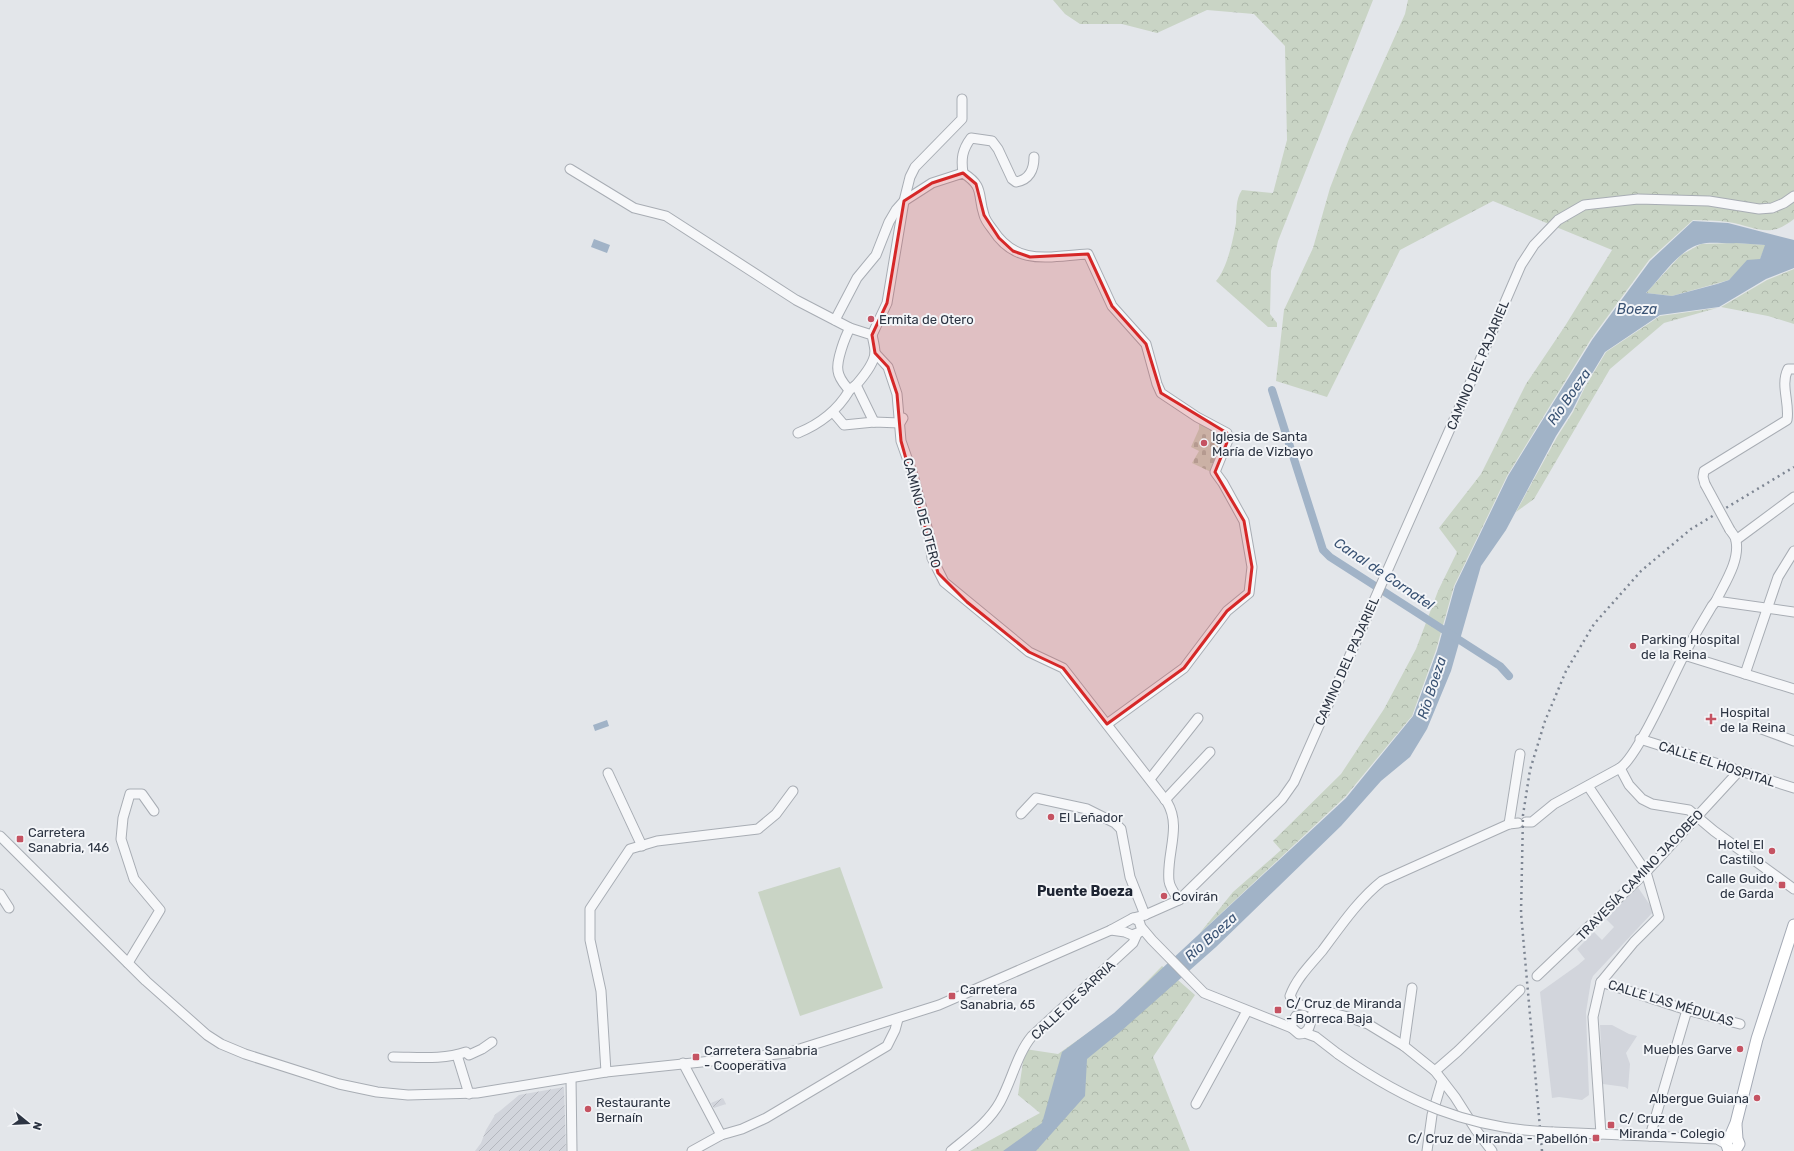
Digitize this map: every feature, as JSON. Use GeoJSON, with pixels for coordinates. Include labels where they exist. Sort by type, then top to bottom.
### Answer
{"type":"FeatureCollection","features":[{"type":"Feature","properties":{"kind":"main road"},"geometry":{"type":"LineString","coordinates":[[1732,1146],[1736,1123],[1757,1038],[1794,925]]}},
{"type":"Feature","properties":{"kind":"street"},"geometry":{"type":"LineString","coordinates":[[798,433],[814,426],[833,412],[872,363],[875,353],[872,335],[887,303],[904,201],[910,177],[915,167],[962,119],[962,99]]}},
{"type":"Feature","properties":{"kind":"street"},"geometry":{"type":"LineString","coordinates":[[1034,157],[1032,172],[1024,180],[1016,182],[1012,180],[998,149],[992,141],[971,138],[964,146],[961,160],[963,173],[976,184],[981,194],[984,215],[999,238],[1013,251],[1030,257],[1088,254],[1112,306],[1146,344],[1161,393],[1197,417],[1227,433],[1228,440],[1215,472],[1223,483],[1244,521],[1252,567],[1249,593],[1227,611],[1184,668],[1107,724]]}},
{"type":"Feature","properties":{"kind":"street"},"geometry":{"type":"LineString","coordinates":[[570,169],[634,208],[666,216],[796,300],[850,328],[872,335]]}},
{"type":"Feature","properties":{"kind":"street"},"geometry":{"type":"LineString","coordinates":[[835,320],[857,278],[876,255],[889,222],[896,210],[904,201],[932,183],[963,173]]}},
{"type":"Feature","properties":{"kind":"street","name":"CAMINO DEL PAJARIEL"},"geometry":{"type":"LineString","coordinates":[[1179,900],[1282,799],[1294,782],[1521,265],[1534,245],[1558,220],[1584,205],[1638,199],[1709,201],[1759,209],[1772,208],[1784,203],[1794,196]]}},
{"type":"Feature","properties":{"kind":"street"},"geometry":{"type":"LineString","coordinates":[[850,328],[846,335],[837,370],[841,380],[851,390],[874,422]]}},
{"type":"Feature","properties":{"kind":"street","name":"CAMINO DE OTERO"},"geometry":{"type":"LineString","coordinates":[[875,353],[885,362],[897,394],[901,420],[901,441],[913,475],[929,535],[932,558],[944,582],[1029,652],[1063,668],[1166,800],[1172,811],[1174,827],[1169,882],[1179,900]]}},
{"type":"Feature","properties":{"kind":"street"},"geometry":{"type":"LineString","coordinates":[[1492,1151],[1435,1072],[1404,1046],[1368,1024],[1348,1017],[1299,1005],[1294,1003],[1290,996],[1294,986],[1366,895],[1382,881],[1517,823],[1532,822],[1551,806],[1620,768],[1629,759],[1684,655],[1716,601],[1734,561],[1736,540],[1705,484],[1703,477],[1704,471],[1787,420],[1788,412],[1784,377],[1788,370],[1794,369]]}},
{"type":"Feature","properties":{"kind":"street"},"geometry":{"type":"LineString","coordinates":[[833,412],[844,425],[901,420]]}},
{"type":"Feature","properties":{"kind":"street"},"geometry":{"type":"LineString","coordinates":[[1736,540],[1794,497]]}},
{"type":"Feature","properties":{"kind":"street"},"geometry":{"type":"LineString","coordinates":[[1745,674],[1778,576],[1794,551]]}},
{"type":"Feature","properties":{"kind":"street"},"geometry":{"type":"LineString","coordinates":[[1716,601],[1794,612]]}},
{"type":"Feature","properties":{"kind":"street"},"geometry":{"type":"LineString","coordinates":[[1684,655],[1794,689]]}},
{"type":"Feature","properties":{"kind":"street"},"geometry":{"type":"LineString","coordinates":[[1150,779],[1198,718]]}},
{"type":"Feature","properties":{"kind":"street"},"geometry":{"type":"LineString","coordinates":[[1759,728],[1794,741]]}},
{"type":"Feature","properties":{"kind":"street","name":"CALLE EL HOSPITAL"},"geometry":{"type":"LineString","coordinates":[[1640,739],[1794,788]]}},
{"type":"Feature","properties":{"kind":"street"},"geometry":{"type":"LineString","coordinates":[[1166,800],[1210,752]]}},
{"type":"Feature","properties":{"kind":"street"},"geometry":{"type":"LineString","coordinates":[[1517,823],[1520,754]]}},
{"type":"Feature","properties":{"kind":"street"},"geometry":{"type":"LineString","coordinates":[[1620,768],[1629,785],[1642,799],[1652,804],[1689,810],[1725,839],[1794,889]]}},
{"type":"Feature","properties":{"kind":"street","name":"TRAVESÍA CAMINO JACOBEO"},"geometry":{"type":"LineString","coordinates":[[1537,976],[1646,872],[1739,771]]}},
{"type":"Feature","properties":{"kind":"street"},"geometry":{"type":"LineString","coordinates":[[608,773],[642,846]]}},
{"type":"Feature","properties":{"kind":"street"},"geometry":{"type":"LineString","coordinates":[[1588,786],[1646,872],[1659,917],[1634,942],[1601,982],[1593,1017],[1601,1134]]}},
{"type":"Feature","properties":{"kind":"street"},"geometry":{"type":"LineString","coordinates":[[606,1072],[601,991],[590,940],[590,909],[630,849],[657,841],[758,829],[776,814],[793,791]]}},
{"type":"Feature","properties":{"kind":"street"},"geometry":{"type":"LineString","coordinates":[[128,963],[160,910],[134,879],[121,839],[123,818],[130,794],[142,794],[154,811]]}},
{"type":"Feature","properties":{"kind":"street"},"geometry":{"type":"LineString","coordinates":[[1021,814],[1036,798],[1088,809],[1115,823],[1121,829],[1130,877],[1145,914],[1179,900]]}},
{"type":"Feature","properties":{"kind":"street"},"geometry":{"type":"LineString","coordinates":[[0,836],[128,963],[207,1035],[221,1044],[245,1054],[339,1084],[377,1092],[431,1096],[469,1094],[606,1072],[787,1053],[939,1005],[1111,930],[1134,928],[1150,938],[1204,992],[1247,1011],[1292,1028],[1299,1034],[1308,1027],[1314,1009]]}},
{"type":"Feature","properties":{"kind":"street"},"geometry":{"type":"LineString","coordinates":[[0,894],[9,908]]}},
{"type":"Feature","properties":{"kind":"street","name":"CALLE DE SARRIA"},"geometry":{"type":"LineString","coordinates":[[951,1151],[992,1114],[1000,1102],[1026,1044],[1032,1036],[1134,943],[1134,928],[1145,914]]}},
{"type":"Feature","properties":{"kind":"street","name":"CALLE LAS MÉDULAS"},"geometry":{"type":"LineString","coordinates":[[1601,982],[1687,1010],[1740,1024]]}},
{"type":"Feature","properties":{"kind":"street"},"geometry":{"type":"LineString","coordinates":[[1404,1046],[1412,988]]}},
{"type":"Feature","properties":{"kind":"street"},"geometry":{"type":"LineString","coordinates":[[1435,1072],[1520,990]]}},
{"type":"Feature","properties":{"kind":"street"},"geometry":{"type":"LineString","coordinates":[[1292,1028],[1292,1023],[1299,1005]]}},
{"type":"Feature","properties":{"kind":"street"},"geometry":{"type":"LineString","coordinates":[[1650,1136],[1687,1010]]}},
{"type":"Feature","properties":{"kind":"street"},"geometry":{"type":"LineString","coordinates":[[1196,1104],[1247,1011]]}},
{"type":"Feature","properties":{"kind":"street"},"geometry":{"type":"LineString","coordinates":[[1267,1018],[1294,1018],[1303,1015],[1308,1027],[1316,1037],[1338,1054],[1385,1085],[1455,1116],[1492,1126],[1529,1131],[1717,1139],[1732,1146]]}},
{"type":"Feature","properties":{"kind":"street"},"geometry":{"type":"LineString","coordinates":[[692,1151],[721,1135],[742,1129],[766,1118],[887,1046],[891,1040],[898,1019]]}},
{"type":"Feature","properties":{"kind":"street"},"geometry":{"type":"LineString","coordinates":[[392,1057],[436,1058],[466,1052],[469,1055],[492,1042]]}},
{"type":"Feature","properties":{"kind":"street"},"geometry":{"type":"LineString","coordinates":[[457,1055],[469,1094]]}},
{"type":"Feature","properties":{"kind":"street"},"geometry":{"type":"LineString","coordinates":[[683,1063],[721,1135]]}},
{"type":"Feature","properties":{"kind":"street"},"geometry":{"type":"LineString","coordinates":[[571,1078],[572,1151]]}},
{"type":"Feature","properties":{"kind":"street"},"geometry":{"type":"LineString","coordinates":[[1427,1151],[1432,1115],[1442,1081]]}},
{"type":"Feature","properties":{"kind":"highlighted area"},"geometry":{"type":"Polygon","coordinates":[[[963,173],[976,184],[984,215],[999,238],[1013,251],[1030,257],[1088,254],[1112,306],[1146,344],[1161,393],[1227,433],[1228,440],[1215,472],[1244,521],[1252,567],[1249,593],[1227,611],[1184,668],[1107,724],[1063,668],[1029,652],[967,602],[938,573],[901,441],[897,394],[888,367],[875,353],[872,335],[887,303],[904,201],[932,183],[963,173]]]}},
{"type":"Feature","properties":{"kind":"shaded area"},"geometry":{"type":"Polygon","coordinates":[[[1637,886],[1654,911],[1593,976],[1591,981],[1586,1012],[1589,1095],[1582,1100],[1559,1097],[1552,1098],[1540,992],[1585,959],[1577,949],[1594,932],[1602,940],[1614,927],[1606,919],[1637,886]]]}},
{"type":"Feature","properties":{"kind":"shaded area"},"geometry":{"type":"Polygon","coordinates":[[[1600,1025],[1612,1025],[1629,1034],[1637,1036],[1626,1053],[1630,1064],[1628,1089],[1625,1087],[1603,1084],[1600,1025]]]}},
{"type":"Feature","properties":{"kind":"shaded area"},"geometry":{"type":"Polygon","coordinates":[[[564,1087],[566,1151],[475,1151],[481,1143],[486,1130],[495,1115],[519,1095],[564,1087]]]}},
{"type":"Feature","properties":{"kind":"shaded area"},"geometry":{"type":"Polygon","coordinates":[[[723,1098],[726,1104],[714,1108],[711,1103],[723,1098]]]}},
{"type":"Feature","properties":{"kind":"green space"},"geometry":{"type":"Polygon","coordinates":[[[1053,0],[1373,0],[1278,241],[1271,271],[1270,314],[1277,323],[1277,327],[1268,327],[1216,281],[1220,276],[1229,254],[1236,223],[1237,202],[1242,190],[1273,193],[1287,140],[1285,46],[1254,14],[1207,10],[1157,33],[1122,24],[1080,24],[1065,14],[1053,0]]]}},
{"type":"Feature","properties":{"kind":"green space"},"geometry":{"type":"Polygon","coordinates":[[[1408,0],[1794,0],[1794,219],[1777,229],[1769,230],[1761,230],[1724,221],[1693,220],[1649,260],[1591,339],[1507,476],[1454,586],[1436,650],[1412,716],[1345,797],[1199,934],[1233,892],[1281,850],[1273,841],[1341,774],[1384,709],[1416,649],[1438,591],[1457,552],[1439,528],[1481,474],[1526,384],[1565,326],[1612,250],[1493,201],[1400,250],[1327,397],[1276,381],[1284,310],[1313,248],[1330,188],[1349,139],[1405,14],[1408,0]]]}},
{"type":"Feature","properties":{"kind":"green space"},"geometry":{"type":"Polygon","coordinates":[[[1736,243],[1766,245],[1760,259],[1737,273],[1729,280],[1672,296],[1646,293],[1681,255],[1701,244],[1736,243]]]}},
{"type":"Feature","properties":{"kind":"green space"},"geometry":{"type":"Polygon","coordinates":[[[1794,269],[1794,324],[1768,316],[1721,307],[1767,280],[1794,269]]]}},
{"type":"Feature","properties":{"kind":"green space"},"geometry":{"type":"Polygon","coordinates":[[[1717,308],[1664,323],[1610,369],[1534,499],[1516,512],[1606,352],[1660,316],[1717,308]]]}},
{"type":"Feature","properties":{"kind":"green space"},"geometry":{"type":"Polygon","coordinates":[[[1199,423],[1225,433],[1220,453],[1211,472],[1192,463],[1199,451],[1191,447],[1199,429],[1199,423]]]}},
{"type":"Feature","properties":{"kind":"green space"},"geometry":{"type":"Polygon","coordinates":[[[840,867],[883,988],[800,1016],[758,892],[840,867]]]}},
{"type":"Feature","properties":{"kind":"green space"},"geometry":{"type":"Polygon","coordinates":[[[1162,966],[1195,995],[1153,1057],[1190,1151],[970,1151],[1040,1113],[1018,1095],[1025,1049],[1058,1054],[1116,1013],[1162,966]]]}},
{"type":"Feature","properties":{"kind":"water","name":"Boeza"},"geometry":{"type":"Polygon","coordinates":[[[1693,221],[1728,223],[1794,240],[1794,268],[1766,279],[1719,307],[1660,315],[1605,352],[1584,387],[1572,411],[1556,436],[1506,530],[1481,566],[1451,671],[1427,729],[1410,757],[1381,781],[1341,826],[1216,947],[1120,1032],[1087,1059],[1085,1096],[1036,1151],[1003,1151],[1042,1123],[1062,1052],[1114,1013],[1346,798],[1413,716],[1437,651],[1455,586],[1508,476],[1592,340],[1650,261],[1693,221]],[[1709,243],[1693,247],[1678,258],[1646,293],[1672,296],[1729,280],[1747,260],[1760,259],[1765,245],[1709,243]]]}},
{"type":"Feature","properties":{"kind":"water"},"geometry":{"type":"Polygon","coordinates":[[[594,239],[610,245],[607,253],[591,247],[594,239]]]}},
{"type":"Feature","properties":{"kind":"water"},"geometry":{"type":"Polygon","coordinates":[[[607,720],[609,726],[595,731],[593,725],[607,720]]]}},
{"type":"Feature","properties":{"kind":"waterway","name":"Canal de Cornatel"},"geometry":{"type":"LineString","coordinates":[[1272,390],[1323,550],[1330,557],[1500,666],[1509,676]]}},
{"type":"Feature","properties":{"kind":"railway"},"geometry":{"type":"LineString","coordinates":[[1542,1151],[1521,913],[1523,815],[1530,770],[1545,721],[1566,671],[1594,624],[1641,571],[1691,529],[1794,467]]}},
{"type":"Feature","properties":{"kind":"place","name":"Ermita de Otero"},"geometry":{"type":"Point","coordinates":[871,319]}},
{"type":"Feature","properties":{"kind":"place","name":"Iglesia de Santa María de Vizbayo"},"geometry":{"type":"Point","coordinates":[1204,443]}},
{"type":"Feature","properties":{"kind":"place","name":"Parking Hospital de la Reina"},"geometry":{"type":"Point","coordinates":[1633,646]}},
{"type":"Feature","properties":{"kind":"place","name":"Hospital de la Reina"},"geometry":{"type":"Point","coordinates":[1711,719]}},
{"type":"Feature","properties":{"kind":"place","name":"El Leñador"},"geometry":{"type":"Point","coordinates":[1051,817]}},
{"type":"Feature","properties":{"kind":"place","name":"Carretera Sanabria, 146"},"geometry":{"type":"Point","coordinates":[20,839]}},
{"type":"Feature","properties":{"kind":"place","name":"Hotel El Castillo"},"geometry":{"type":"Point","coordinates":[1772,851]}},
{"type":"Feature","properties":{"kind":"place","name":"Calle Guido de Garda"},"geometry":{"type":"Point","coordinates":[1782,885]}},
{"type":"Feature","properties":{"kind":"place","name":"Covirán"},"geometry":{"type":"Point","coordinates":[1164,896]}},
{"type":"Feature","properties":{"kind":"place","name":"Carretera Sanabria, 65"},"geometry":{"type":"Point","coordinates":[952,996]}},
{"type":"Feature","properties":{"kind":"place","name":"C/ Cruz de Miranda - Borreca Baja"},"geometry":{"type":"Point","coordinates":[1278,1010]}},
{"type":"Feature","properties":{"kind":"place","name":"Muebles Garve"},"geometry":{"type":"Point","coordinates":[1740,1049]}},
{"type":"Feature","properties":{"kind":"place","name":"Carretera Sanabria - Cooperativa"},"geometry":{"type":"Point","coordinates":[696,1057]}},
{"type":"Feature","properties":{"kind":"place","name":"Albergue Guiana"},"geometry":{"type":"Point","coordinates":[1757,1098]}},
{"type":"Feature","properties":{"kind":"place","name":"Restaurante Bernaín"},"geometry":{"type":"Point","coordinates":[588,1109]}},
{"type":"Feature","properties":{"kind":"place","name":"C/ Cruz de Miranda - Colegio"},"geometry":{"type":"Point","coordinates":[1611,1125]}},
{"type":"Feature","properties":{"kind":"place","name":"C/ Cruz de Miranda - Pabellón"},"geometry":{"type":"Point","coordinates":[1596,1138]}},
{"type":"Feature","properties":{"kind":"district","name":"Puente Boeza"},"geometry":{"type":"Point","coordinates":[1085,891]}},
{"type":"Feature","properties":{"kind":"water label","name":"Río Boeza"},"geometry":{"type":"Point","coordinates":[1569,397]}},
{"type":"Feature","properties":{"kind":"water label","name":"Río Boeza"},"geometry":{"type":"Point","coordinates":[1432,688]}},
{"type":"Feature","properties":{"kind":"water label","name":"Río Boeza"},"geometry":{"type":"Point","coordinates":[1211,937]}}]}
